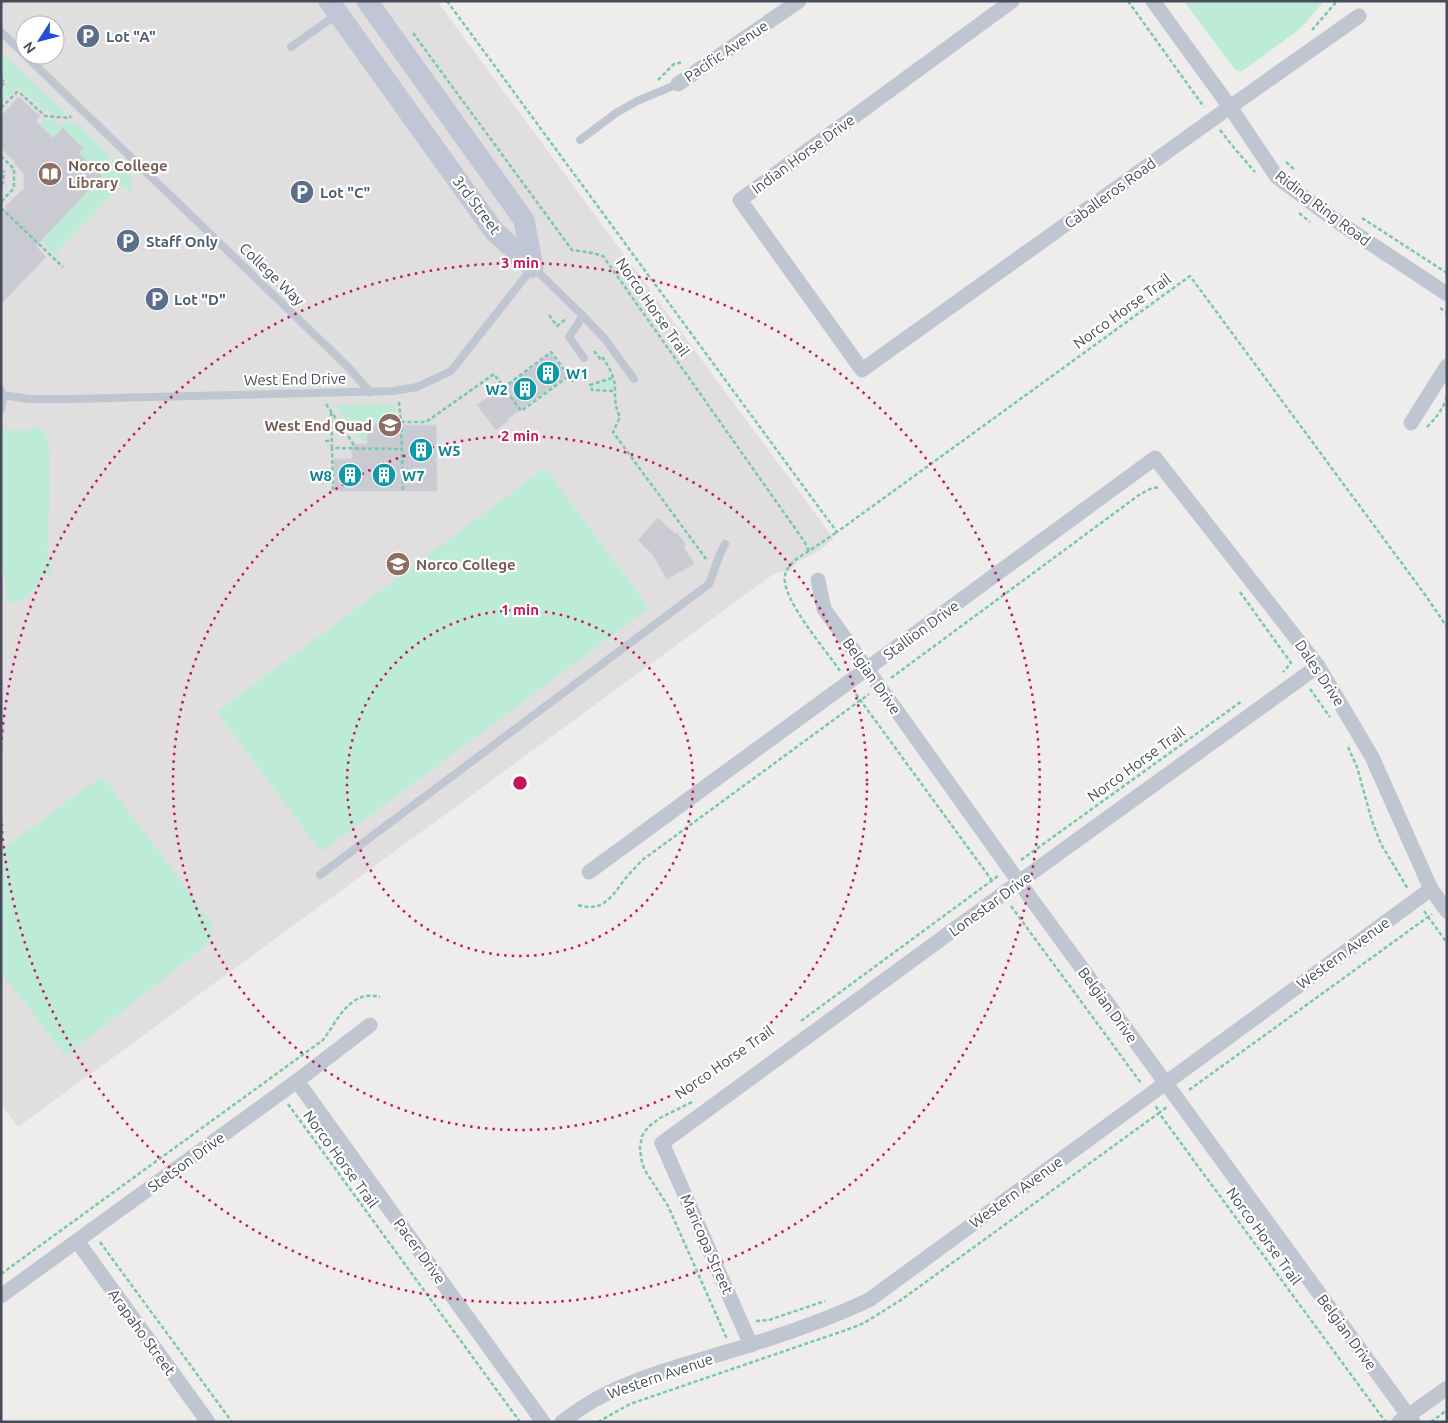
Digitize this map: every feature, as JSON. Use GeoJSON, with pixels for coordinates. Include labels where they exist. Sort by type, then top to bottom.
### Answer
{"type":"FeatureCollection","features":[{"type":"Feature","properties":{"kind":"street","name":"3rd Street"},"geometry":{"type":"LineString","coordinates":[[367,1],[524,220],[533,268]]}},
{"type":"Feature","properties":{"kind":"street","name":"Pacific Avenue"},"geometry":{"type":"LineString","coordinates":[[678,84],[798,1]]}},
{"type":"Feature","properties":{"kind":"street","name":"Indian Horse Drive"},"geometry":{"type":"LineString","coordinates":[[862,370],[740,200],[1012,1]]}},
{"type":"Feature","properties":{"kind":"street","name":"Riding Ring Road"},"geometry":{"type":"LineString","coordinates":[[1152,1],[1230,107],[1277,177],[1332,218],[1447,294]]}},
{"type":"Feature","properties":{"kind":"street","name":"3rd Street"},"geometry":{"type":"LineString","coordinates":[[333,8],[494,230],[533,268]]}},
{"type":"Feature","properties":{"kind":"street","name":"Caballeros Road"},"geometry":{"type":"LineString","coordinates":[[862,370],[1359,16]]}},
{"type":"Feature","properties":{"kind":"street"},"geometry":{"type":"LineString","coordinates":[[1416,428],[1447,366]]}},
{"type":"Feature","properties":{"kind":"street","name":"Dales Drive"},"geometry":{"type":"LineString","coordinates":[[1156,458],[1318,666],[1372,757],[1431,889],[1445,909]]}},
{"type":"Feature","properties":{"kind":"street","name":"Stallion Drive"},"geometry":{"type":"LineString","coordinates":[[589,872],[1156,458]]}},
{"type":"Feature","properties":{"kind":"street","name":"Belgian Drive"},"geometry":{"type":"LineString","coordinates":[[818,580],[824,608],[879,687],[1407,1420]]}},
{"type":"Feature","properties":{"kind":"street","name":"Lonestar Drive"},"geometry":{"type":"LineString","coordinates":[[662,1143],[1318,666]]}},
{"type":"Feature","properties":{"kind":"street","name":"Western Avenue"},"geometry":{"type":"LineString","coordinates":[[562,1422],[579,1409],[603,1395],[652,1375],[751,1345],[839,1314],[869,1300],[1431,889]]}},
{"type":"Feature","properties":{"kind":"street","name":"Stetson Drive"},"geometry":{"type":"LineString","coordinates":[[1,1296],[297,1081],[370,1025]]}},
{"type":"Feature","properties":{"kind":"street","name":"Pacer Drive"},"geometry":{"type":"LineString","coordinates":[[297,1081],[543,1422]]}},
{"type":"Feature","properties":{"kind":"street","name":"Maricopa Street"},"geometry":{"type":"LineString","coordinates":[[662,1143],[751,1345]]}},
{"type":"Feature","properties":{"kind":"street","name":"Arapaho Street"},"geometry":{"type":"LineString","coordinates":[[77,1242],[208,1422]]}},
{"type":"Feature","properties":{"kind":"street"},"geometry":{"type":"LineString","coordinates":[[1407,1420],[1447,1388]]}},
{"type":"Feature","properties":{"kind":"lane"},"geometry":{"type":"LineString","coordinates":[[291,47],[333,8]]}},
{"type":"Feature","properties":{"kind":"lane","name":"College Way"},"geometry":{"type":"LineString","coordinates":[[1,32],[348,367],[370,392]]}},
{"type":"Feature","properties":{"kind":"lane"},"geometry":{"type":"LineString","coordinates":[[580,140],[616,113],[637,101],[678,84]]}},
{"type":"Feature","properties":{"kind":"lane"},"geometry":{"type":"LineString","coordinates":[[533,268],[605,339],[634,379]]}},
{"type":"Feature","properties":{"kind":"lane","name":"West End Drive"},"geometry":{"type":"LineString","coordinates":[[2,393],[29,399],[70,399],[393,392],[418,387],[451,371],[533,268]]}},
{"type":"Feature","properties":{"kind":"lane"},"geometry":{"type":"LineString","coordinates":[[583,316],[569,337],[584,358]]}},
{"type":"Feature","properties":{"kind":"lane"},"geometry":{"type":"LineString","coordinates":[[1,409],[2,393]]}},
{"type":"Feature","properties":{"kind":"lane"},"geometry":{"type":"LineString","coordinates":[[320,875],[709,584],[725,544]]}},
{"type":"Feature","properties":{"kind":"path","name":"Norco Horse Trail"},"geometry":{"type":"LineString","coordinates":[[446,1],[836,532]]}},
{"type":"Feature","properties":{"kind":"path","name":"Norco Horse Trail"},"geometry":{"type":"LineString","coordinates":[[408,25],[572,250],[603,256],[804,541],[809,551]]}},
{"type":"Feature","properties":{"kind":"path"},"geometry":{"type":"LineString","coordinates":[[1,79],[6,82],[1,87]]}},
{"type":"Feature","properties":{"kind":"path"},"geometry":{"type":"LineString","coordinates":[[1,108],[17,92],[45,116],[69,118],[71,116]]}},
{"type":"Feature","properties":{"kind":"path"},"geometry":{"type":"LineString","coordinates":[[1,156],[14,169],[14,188],[1,202]]}},
{"type":"Feature","properties":{"kind":"path"},"geometry":{"type":"LineString","coordinates":[[1284,161],[1298,173]]}},
{"type":"Feature","properties":{"kind":"path"},"geometry":{"type":"LineString","coordinates":[[1,170],[4,172],[1,185]]}},
{"type":"Feature","properties":{"kind":"path"},"geometry":{"type":"LineString","coordinates":[[1,208],[62,267]]}},
{"type":"Feature","properties":{"kind":"path"},"geometry":{"type":"LineString","coordinates":[[1356,215],[1447,273]]}},
{"type":"Feature","properties":{"kind":"path","name":"Norco Horse Trail"},"geometry":{"type":"LineString","coordinates":[[1386,1422],[1159,1113],[1150,1094],[847,683],[789,597],[785,587],[784,574],[797,558],[836,532],[1190,276],[1447,627]]}},
{"type":"Feature","properties":{"kind":"path"},"geometry":{"type":"LineString","coordinates":[[549,316],[557,326],[568,318],[570,322]]}},
{"type":"Feature","properties":{"kind":"path"},"geometry":{"type":"LineString","coordinates":[[590,346],[601,360],[604,358],[612,378],[615,391],[615,406],[620,417],[613,432],[715,570]]}},
{"type":"Feature","properties":{"kind":"path"},"geometry":{"type":"LineString","coordinates":[[490,397],[551,352],[569,376],[571,382],[573,380]]}},
{"type":"Feature","properties":{"kind":"path"},"geometry":{"type":"LineString","coordinates":[[401,422],[426,422],[494,374],[521,411],[568,377]]}},
{"type":"Feature","properties":{"kind":"path"},"geometry":{"type":"LineString","coordinates":[[612,378],[590,385],[592,390],[615,391]]}},
{"type":"Feature","properties":{"kind":"path"},"geometry":{"type":"LineString","coordinates":[[1416,428],[1435,419],[1447,397]]}},
{"type":"Feature","properties":{"kind":"path"},"geometry":{"type":"LineString","coordinates":[[399,402],[403,491]]}},
{"type":"Feature","properties":{"kind":"path"},"geometry":{"type":"LineString","coordinates":[[326,404],[356,448]]}},
{"type":"Feature","properties":{"kind":"path"},"geometry":{"type":"LineString","coordinates":[[331,412],[333,490]]}},
{"type":"Feature","properties":{"kind":"path"},"geometry":{"type":"LineString","coordinates":[[325,441],[332,441]]}},
{"type":"Feature","properties":{"kind":"path"},"geometry":{"type":"LineString","coordinates":[[332,448],[402,449]]}},
{"type":"Feature","properties":{"kind":"path"},"geometry":{"type":"LineString","coordinates":[[578,906],[584,908],[605,904],[641,861],[1138,495],[1150,489],[1160,487],[1164,491]]}},
{"type":"Feature","properties":{"kind":"path"},"geometry":{"type":"LineString","coordinates":[[1236,588],[1291,663],[1277,676]]}},
{"type":"Feature","properties":{"kind":"path"},"geometry":{"type":"LineString","coordinates":[[1302,678],[1334,723]]}},
{"type":"Feature","properties":{"kind":"path","name":"Norco Horse Trail"},"geometry":{"type":"LineString","coordinates":[[795,1026],[1009,868],[1244,699]]}},
{"type":"Feature","properties":{"kind":"path"},"geometry":{"type":"LineString","coordinates":[[1346,745],[1357,767],[1372,822],[1381,844],[1405,885],[1447,942]]}},
{"type":"Feature","properties":{"kind":"path"},"geometry":{"type":"LineString","coordinates":[[598,1422],[630,1404],[849,1329],[870,1319],[909,1294],[1428,917],[1445,909]]}},
{"type":"Feature","properties":{"kind":"path"},"geometry":{"type":"LineString","coordinates":[[1,1274],[323,1040],[346,1007],[355,1000],[366,995],[380,997]]}},
{"type":"Feature","properties":{"kind":"path","name":"Norco Horse Trail"},"geometry":{"type":"LineString","coordinates":[[270,1078],[520,1422]]}},
{"type":"Feature","properties":{"kind":"path","name":"Norco Horse Trail"},"geometry":{"type":"LineString","coordinates":[[692,1101],[667,1114],[648,1127],[642,1136],[641,1158],[644,1169],[668,1206],[724,1331],[738,1367]]}},
{"type":"Feature","properties":{"kind":"path"},"geometry":{"type":"LineString","coordinates":[[92,1230],[232,1422]]}},
{"type":"Feature","properties":{"kind":"path"},"geometry":{"type":"LineString","coordinates":[[742,1325],[769,1320],[830,1300]]}},
{"type":"Feature","properties":{"kind":"path"},"geometry":{"type":"LineString","coordinates":[[1431,1422],[1447,1410]]}},
{"type":"Feature","properties":{"kind":"shaded area","name":"Norco College"},"geometry":{"type":"Polygon","coordinates":[[[1,1],[437,1],[834,539],[814,554],[797,562],[790,571],[775,573],[18,1127],[1,1104],[1,1]]]}},
{"type":"Feature","properties":{"kind":"green space"},"geometry":{"type":"Polygon","coordinates":[[[1184,1],[1324,1],[1300,29],[1241,72],[1235,70],[1184,1]]]}},
{"type":"Feature","properties":{"kind":"green space"},"geometry":{"type":"Polygon","coordinates":[[[1,52],[67,115],[53,115],[49,111],[44,111],[20,88],[16,88],[1,103],[1,91],[9,81],[1,75],[1,52]]]}},
{"type":"Feature","properties":{"kind":"green space"},"geometry":{"type":"Polygon","coordinates":[[[44,120],[53,120],[61,127],[65,122],[73,122],[111,157],[97,171],[79,153],[83,148],[63,128],[53,138],[40,125],[44,120]]]}},
{"type":"Feature","properties":{"kind":"green space"},"geometry":{"type":"Polygon","coordinates":[[[114,160],[130,177],[132,182],[131,192],[122,184],[55,254],[41,240],[102,176],[100,174],[114,160]]]}},
{"type":"Feature","properties":{"kind":"green space"},"geometry":{"type":"Polygon","coordinates":[[[611,379],[613,388],[594,388],[593,386],[611,379]]]}},
{"type":"Feature","properties":{"kind":"green space"},"geometry":{"type":"Polygon","coordinates":[[[335,405],[395,405],[395,425],[368,425],[367,440],[361,440],[335,405]]]}},
{"type":"Feature","properties":{"kind":"green space"},"geometry":{"type":"Polygon","coordinates":[[[37,426],[45,432],[49,442],[50,495],[47,549],[53,572],[41,578],[34,590],[19,602],[5,601],[6,584],[1,570],[1,431],[8,429],[24,431],[37,426]]]}},
{"type":"Feature","properties":{"kind":"green space"},"geometry":{"type":"Polygon","coordinates":[[[545,468],[649,608],[321,852],[217,712],[545,468]]]}},
{"type":"Feature","properties":{"kind":"green space"},"geometry":{"type":"Polygon","coordinates":[[[102,776],[213,924],[212,940],[65,1056],[1,972],[1,850],[102,776]]]}},
{"type":"Feature","properties":{"kind":"building"},"geometry":{"type":"Polygon","coordinates":[[[19,97],[40,116],[36,121],[53,138],[63,128],[83,148],[79,153],[102,176],[36,246],[46,257],[1,304],[1,214],[7,208],[5,207],[24,188],[24,174],[1,148],[1,116],[19,97]]]}},
{"type":"Feature","properties":{"kind":"building"},"geometry":{"type":"Polygon","coordinates":[[[551,354],[567,376],[507,419],[508,421],[496,430],[477,405],[551,354]]]}},
{"type":"Feature","properties":{"kind":"building"},"geometry":{"type":"Polygon","coordinates":[[[367,425],[436,425],[437,491],[334,491],[334,459],[352,459],[352,444],[367,444],[367,425]]]}},
{"type":"Feature","properties":{"kind":"building"},"geometry":{"type":"Polygon","coordinates":[[[658,518],[675,534],[677,533],[686,545],[683,546],[694,564],[667,579],[653,555],[638,540],[658,518]]]}},
{"type":"Feature","properties":{"kind":"place","name":"Lot \"A\""},"geometry":{"type":"Point","coordinates":[88,36]}},
{"type":"Feature","properties":{"kind":"place","name":"Norco College Library"},"geometry":{"type":"Point","coordinates":[50,174]}},
{"type":"Feature","properties":{"kind":"place","name":"Lot \"C\""},"geometry":{"type":"Point","coordinates":[302,192]}},
{"type":"Feature","properties":{"kind":"place","name":"Staff Only"},"geometry":{"type":"Point","coordinates":[128,241]}},
{"type":"Feature","properties":{"kind":"place","name":"Lot \"D\""},"geometry":{"type":"Point","coordinates":[157,299]}},
{"type":"Feature","properties":{"kind":"place","name":"W1"},"geometry":{"type":"Point","coordinates":[548,373]}},
{"type":"Feature","properties":{"kind":"place","name":"W2"},"geometry":{"type":"Point","coordinates":[525,389]}},
{"type":"Feature","properties":{"kind":"place","name":"West End Quad"},"geometry":{"type":"Point","coordinates":[390,425]}},
{"type":"Feature","properties":{"kind":"place","name":"W5"},"geometry":{"type":"Point","coordinates":[421,450]}},
{"type":"Feature","properties":{"kind":"place","name":"W8"},"geometry":{"type":"Point","coordinates":[350,475]}},
{"type":"Feature","properties":{"kind":"place","name":"W7"},"geometry":{"type":"Point","coordinates":[384,475]}},
{"type":"Feature","properties":{"kind":"place","name":"Norco College"},"geometry":{"type":"Point","coordinates":[398,564]}}]}
